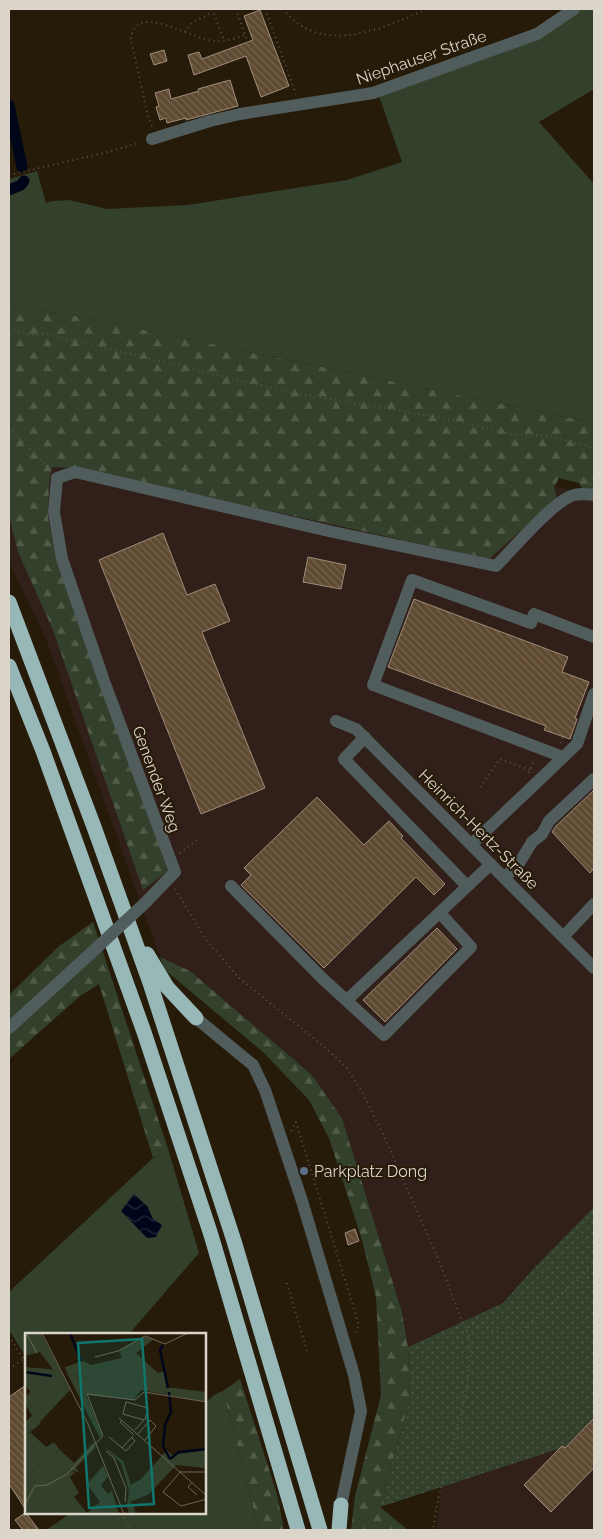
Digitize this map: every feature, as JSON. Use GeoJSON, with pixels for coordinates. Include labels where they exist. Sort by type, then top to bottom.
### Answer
{"type":"FeatureCollection","features":[{"type":"Feature","properties":{"kind":"highway"},"geometry":{"type":"LineString","coordinates":[[9,602],[91,818],[156,1002],[234,1241],[320,1530]]}},
{"type":"Feature","properties":{"kind":"highway"},"geometry":{"type":"LineString","coordinates":[[9,666],[43,751],[144,1032],[211,1234],[298,1530]]}},
{"type":"Feature","properties":{"kind":"highway"},"geometry":{"type":"LineString","coordinates":[[127,922],[167,987],[196,1018]]}},
{"type":"Feature","properties":{"kind":"highway"},"geometry":{"type":"LineString","coordinates":[[338,1530],[341,1506]]}},
{"type":"Feature","properties":{"kind":"street","name":"Niephauser Straße"},"geometry":{"type":"LineString","coordinates":[[155,139],[210,121],[240,114],[301,106],[373,93],[537,34],[574,9]]}},
{"type":"Feature","properties":{"kind":"street"},"geometry":{"type":"LineString","coordinates":[[57,478],[75,472],[333,532],[496,566],[553,508],[570,496],[585,493],[594,495]]}},
{"type":"Feature","properties":{"kind":"street","name":"Genender Weg"},"geometry":{"type":"LineString","coordinates":[[57,478],[54,512],[62,559],[104,681],[175,872],[169,879]]}},
{"type":"Feature","properties":{"kind":"street"},"geometry":{"type":"LineString","coordinates":[[562,757],[373,686],[412,580],[531,623],[534,614],[594,636]]}},
{"type":"Feature","properties":{"kind":"street"},"geometry":{"type":"LineString","coordinates":[[472,844],[577,744],[594,694]]}},
{"type":"Feature","properties":{"kind":"street","name":"Heinrich-Hertz-Straße"},"geometry":{"type":"LineString","coordinates":[[336,720],[356,729],[365,737],[594,968]]}},
{"type":"Feature","properties":{"kind":"street"},"geometry":{"type":"LineString","coordinates":[[365,737],[344,759],[467,886]]}},
{"type":"Feature","properties":{"kind":"street"},"geometry":{"type":"LineString","coordinates":[[505,877],[518,865],[532,842],[542,834],[549,821],[594,779]]}},
{"type":"Feature","properties":{"kind":"street"},"geometry":{"type":"LineString","coordinates":[[347,1000],[491,864]]}},
{"type":"Feature","properties":{"kind":"street"},"geometry":{"type":"LineString","coordinates":[[9,1028],[169,879]]}},
{"type":"Feature","properties":{"kind":"street"},"geometry":{"type":"LineString","coordinates":[[231,886],[323,979],[384,1035],[471,947],[440,913]]}},
{"type":"Feature","properties":{"kind":"street"},"geometry":{"type":"LineString","coordinates":[[564,936],[594,904]]}},
{"type":"Feature","properties":{"kind":"street"},"geometry":{"type":"LineString","coordinates":[[196,1018],[253,1065],[265,1090],[345,1343],[356,1381],[361,1411],[341,1506]]}},
{"type":"Feature","properties":{"kind":"path"},"geometry":{"type":"LineString","coordinates":[[212,9],[224,40]]}},
{"type":"Feature","properties":{"kind":"path"},"geometry":{"type":"LineString","coordinates":[[236,9],[254,61]]}},
{"type":"Feature","properties":{"kind":"path"},"geometry":{"type":"LineString","coordinates":[[265,9],[301,106]]}},
{"type":"Feature","properties":{"kind":"path"},"geometry":{"type":"LineString","coordinates":[[283,9],[290,18],[305,29],[324,35],[349,35],[399,21],[427,9]]}},
{"type":"Feature","properties":{"kind":"path"},"geometry":{"type":"LineString","coordinates":[[185,32],[193,22],[213,12]]}},
{"type":"Feature","properties":{"kind":"path"},"geometry":{"type":"LineString","coordinates":[[148,18],[214,41],[234,39],[245,35]]}},
{"type":"Feature","properties":{"kind":"path"},"geometry":{"type":"LineString","coordinates":[[9,175],[155,139],[148,117],[131,39],[134,27],[142,19]]}},
{"type":"Feature","properties":{"kind":"path"},"geometry":{"type":"LineString","coordinates":[[9,328],[34,336],[43,333],[105,347],[289,392],[454,420],[509,434],[549,436],[594,448]]}},
{"type":"Feature","properties":{"kind":"path"},"geometry":{"type":"LineString","coordinates":[[9,427],[57,478]]}},
{"type":"Feature","properties":{"kind":"path"},"geometry":{"type":"LineString","coordinates":[[480,787],[500,759],[530,770]]}},
{"type":"Feature","properties":{"kind":"path"},"geometry":{"type":"LineString","coordinates":[[170,860],[198,839]]}},
{"type":"Feature","properties":{"kind":"path"},"geometry":{"type":"LineString","coordinates":[[169,879],[206,940],[238,977],[322,1045],[347,1068],[362,1092],[440,1263],[469,1336],[471,1354],[466,1394],[439,1494],[433,1530]]}},
{"type":"Feature","properties":{"kind":"path"},"geometry":{"type":"LineString","coordinates":[[281,1138],[288,1135],[296,1122],[359,1325],[352,1339],[345,1343]]}},
{"type":"Feature","properties":{"kind":"path"},"geometry":{"type":"LineString","coordinates":[[466,1331],[472,1324],[504,1333],[513,1334],[520,1332],[594,1265]]}},
{"type":"Feature","properties":{"kind":"path"},"geometry":{"type":"LineString","coordinates":[[287,1283],[307,1351]]}},
{"type":"Feature","properties":{"kind":"path"},"geometry":{"type":"LineString","coordinates":[[9,1336],[24,1359],[9,1369]]}},
{"type":"Feature","properties":{"kind":"path"},"geometry":{"type":"LineString","coordinates":[[9,1444],[25,1433]]}},
{"type":"Feature","properties":{"kind":"path"},"geometry":{"type":"LineString","coordinates":[[122,1514],[131,1530]]}},
{"type":"Feature","properties":{"kind":"shaded area"},"geometry":{"type":"Polygon","coordinates":[[[9,369],[106,393],[594,495],[594,1207],[534,1268],[503,1303],[408,1347],[402,1311],[342,1118],[311,1074],[190,971],[160,957],[46,639],[9,562],[9,369]]]}},
{"type":"Feature","properties":{"kind":"shaded area"},"geometry":{"type":"Polygon","coordinates":[[[594,1417],[594,1530],[437,1530],[441,1487],[565,1447],[594,1417]]]}},
{"type":"Feature","properties":{"kind":"green space"},"geometry":{"type":"Polygon","coordinates":[[[577,9],[594,9],[594,89],[539,122],[594,184],[594,423],[76,316],[9,306],[9,179],[37,171],[46,203],[69,200],[107,209],[188,205],[347,180],[402,162],[378,93],[444,71],[577,9]]]}},
{"type":"Feature","properties":{"kind":"green space"},"geometry":{"type":"Polygon","coordinates":[[[9,306],[76,316],[594,423],[594,495],[585,493],[579,483],[559,478],[554,487],[557,498],[489,559],[76,468],[52,467],[49,482],[48,517],[57,563],[168,871],[143,890],[53,630],[18,552],[9,516],[9,306]]]}},
{"type":"Feature","properties":{"kind":"green space"},"geometry":{"type":"Polygon","coordinates":[[[93,922],[169,1152],[153,1158],[99,984],[80,996],[9,1059],[9,995],[58,947],[93,922]]]}},
{"type":"Feature","properties":{"kind":"green space"},"geometry":{"type":"Polygon","coordinates":[[[160,957],[190,971],[311,1074],[342,1118],[402,1312],[408,1347],[410,1399],[380,1507],[408,1530],[351,1530],[355,1496],[381,1395],[376,1297],[362,1240],[329,1138],[309,1100],[263,1052],[165,970],[160,957]]]}},
{"type":"Feature","properties":{"kind":"green space"},"geometry":{"type":"Polygon","coordinates":[[[169,1152],[199,1253],[130,1333],[25,1333],[25,1355],[9,1330],[9,1292],[153,1158],[169,1152]]]}},
{"type":"Feature","properties":{"kind":"green space"},"geometry":{"type":"Polygon","coordinates":[[[594,1207],[594,1417],[565,1447],[380,1507],[410,1399],[408,1347],[503,1303],[534,1268],[594,1207]]]}},
{"type":"Feature","properties":{"kind":"green space"},"geometry":{"type":"Polygon","coordinates":[[[240,1379],[277,1494],[284,1530],[259,1530],[223,1391],[240,1379]]]}},
{"type":"Feature","properties":{"kind":"green space"},"geometry":{"type":"Polygon","coordinates":[[[223,1391],[259,1530],[46,1530],[70,1514],[206,1514],[206,1402],[214,1395],[223,1391]]]}},
{"type":"Feature","properties":{"kind":"water"},"geometry":{"type":"Polygon","coordinates":[[[134,1194],[147,1206],[153,1219],[162,1225],[156,1237],[147,1238],[121,1211],[134,1194]]]}},
{"type":"Feature","properties":{"kind":"building"},"geometry":{"type":"Polygon","coordinates":[[[260,10],[289,86],[261,97],[246,56],[194,75],[188,55],[199,52],[202,59],[253,40],[244,16],[260,10]]]}},
{"type":"Feature","properties":{"kind":"building"},"geometry":{"type":"Polygon","coordinates":[[[164,50],[167,61],[154,65],[150,54],[164,50]]]}},
{"type":"Feature","properties":{"kind":"building"},"geometry":{"type":"Polygon","coordinates":[[[230,80],[238,106],[186,120],[186,118],[167,123],[166,118],[160,120],[156,107],[159,106],[155,93],[169,89],[171,99],[230,80]]]}},
{"type":"Feature","properties":{"kind":"building"},"geometry":{"type":"Polygon","coordinates":[[[163,533],[187,595],[215,584],[230,621],[202,632],[265,788],[201,814],[99,560],[163,533]]]}},
{"type":"Feature","properties":{"kind":"building"},"geometry":{"type":"Polygon","coordinates":[[[308,557],[346,565],[341,589],[303,582],[308,557]]]}},
{"type":"Feature","properties":{"kind":"building"},"geometry":{"type":"Polygon","coordinates":[[[414,599],[568,657],[562,672],[589,682],[575,718],[577,719],[570,739],[544,730],[546,726],[388,667],[414,599]]]}},
{"type":"Feature","properties":{"kind":"building"},"geometry":{"type":"Polygon","coordinates":[[[594,790],[594,868],[590,873],[552,832],[594,790]]]}},
{"type":"Feature","properties":{"kind":"building"},"geometry":{"type":"Polygon","coordinates":[[[317,797],[364,845],[389,821],[403,836],[401,838],[445,884],[434,895],[416,877],[324,968],[241,885],[251,875],[244,868],[317,797]]]}},
{"type":"Feature","properties":{"kind":"building"},"geometry":{"type":"Polygon","coordinates":[[[437,928],[457,949],[385,1022],[363,1000],[437,928]]]}},
{"type":"Feature","properties":{"kind":"building"},"geometry":{"type":"Polygon","coordinates":[[[355,1229],[359,1241],[348,1245],[345,1233],[355,1229]]]}},
{"type":"Feature","properties":{"kind":"building"},"geometry":{"type":"Polygon","coordinates":[[[25,1386],[25,1508],[9,1484],[9,1397],[25,1386]]]}},
{"type":"Feature","properties":{"kind":"building"},"geometry":{"type":"Polygon","coordinates":[[[594,1418],[594,1468],[551,1512],[524,1485],[562,1446],[565,1448],[594,1418]]]}},
{"type":"Feature","properties":{"kind":"building"},"geometry":{"type":"Polygon","coordinates":[[[25,1513],[39,1530],[23,1530],[15,1520],[25,1513]]]}},
{"type":"Feature","properties":{"kind":"waterway"},"geometry":{"type":"LineString","coordinates":[[9,105],[22,167]]}},
{"type":"Feature","properties":{"kind":"waterway"},"geometry":{"type":"LineString","coordinates":[[9,190],[21,185],[24,181]]}},
{"type":"Feature","properties":{"kind":"place","name":"Parkplatz Dong"},"geometry":{"type":"Point","coordinates":[304,1171]}}]}
